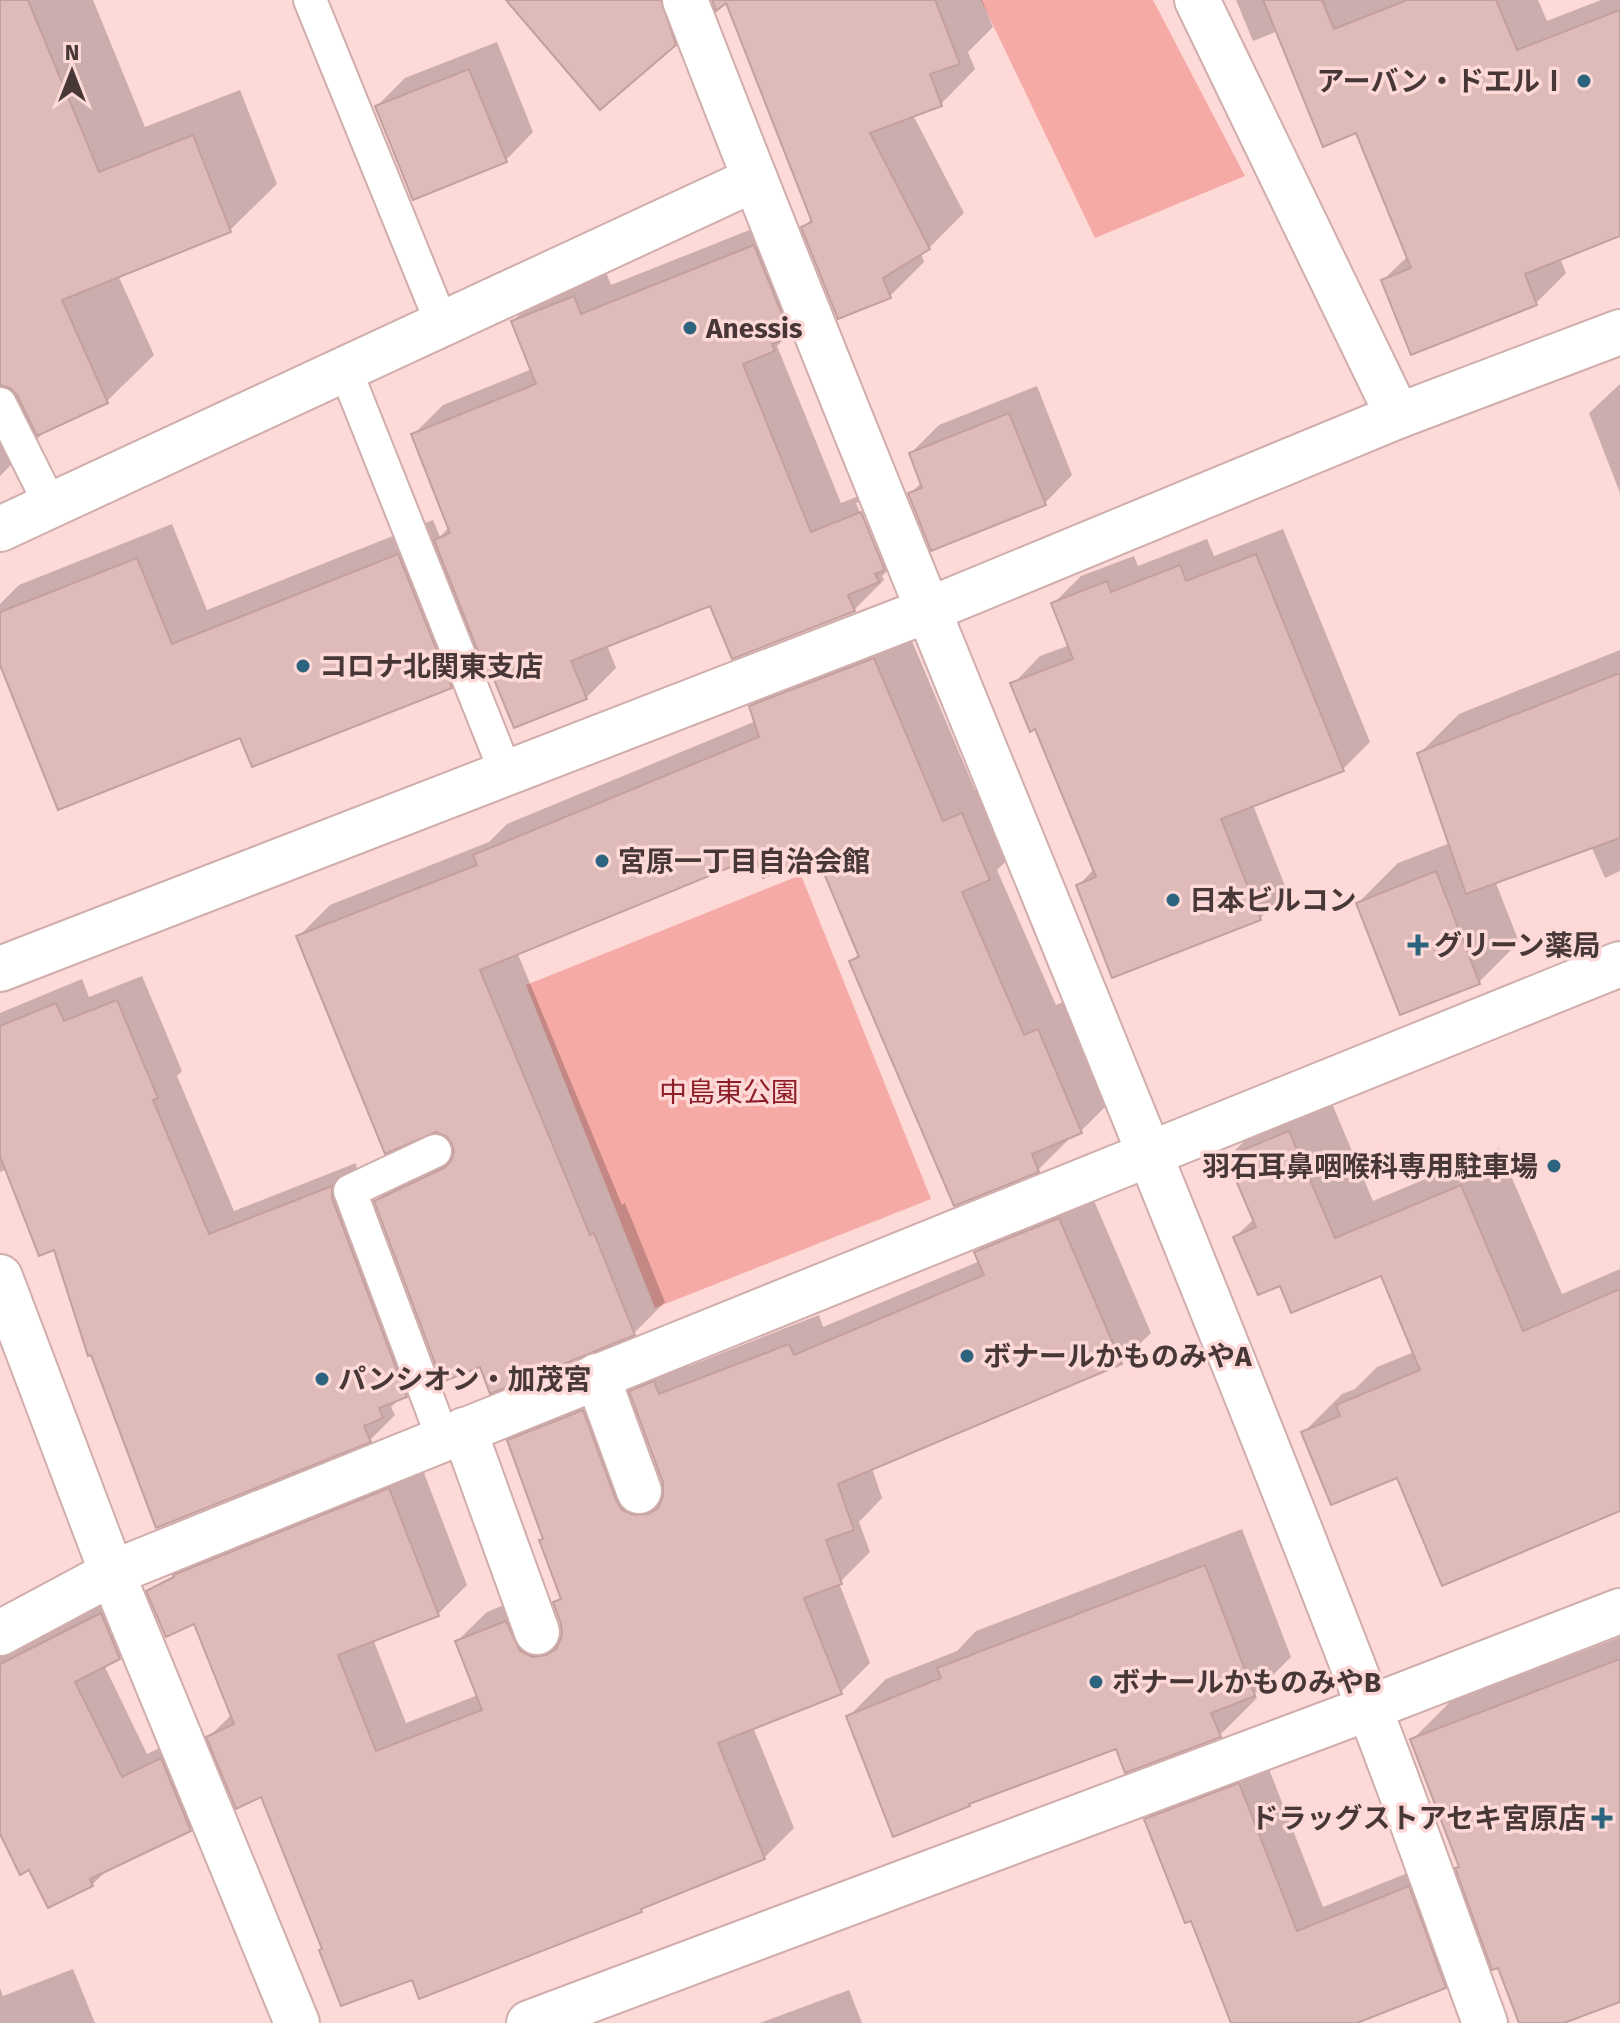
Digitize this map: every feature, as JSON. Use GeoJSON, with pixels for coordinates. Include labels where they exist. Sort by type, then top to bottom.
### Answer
{"type":"FeatureCollection","features":[{"type":"Feature","properties":{"kind":"street"},"geometry":{"type":"LineString","coordinates":[[685,0],[1369,1708],[1485,2023]]}},
{"type":"Feature","properties":{"kind":"street"},"geometry":{"type":"LineString","coordinates":[[1197,0],[1398,416]]}},
{"type":"Feature","properties":{"kind":"street"},"geometry":{"type":"LineString","coordinates":[[0,529],[755,179]]}},
{"type":"Feature","properties":{"kind":"street"},"geometry":{"type":"LineString","coordinates":[[0,969],[928,610],[1398,416],[1620,332]]}},
{"type":"Feature","properties":{"kind":"street"},"geometry":{"type":"LineString","coordinates":[[0,1633],[112,1573],[1620,964]]}},
{"type":"Feature","properties":{"kind":"street"},"geometry":{"type":"LineString","coordinates":[[0,1277],[112,1573],[297,2023]]}},
{"type":"Feature","properties":{"kind":"street"},"geometry":{"type":"LineString","coordinates":[[597,1376],[639,1491]]}},
{"type":"Feature","properties":{"kind":"street"},"geometry":{"type":"LineString","coordinates":[[453,1434],[537,1632]]}},
{"type":"Feature","properties":{"kind":"street"},"geometry":{"type":"LineString","coordinates":[[529,2023],[1620,1611]]}},
{"type":"Feature","properties":{"kind":"lane"},"geometry":{"type":"LineString","coordinates":[[310,0],[442,324]]}},
{"type":"Feature","properties":{"kind":"lane"},"geometry":{"type":"LineString","coordinates":[[345,369],[506,773]]}},
{"type":"Feature","properties":{"kind":"lane"},"geometry":{"type":"LineString","coordinates":[[0,404],[51,506]]}},
{"type":"Feature","properties":{"kind":"lane"},"geometry":{"type":"LineString","coordinates":[[435,1151],[350,1191],[453,1434]]}},
{"type":"Feature","properties":{"kind":"green space"},"geometry":{"type":"Polygon","coordinates":[[[981,0],[1153,0],[1245,176],[1095,238],[981,0]]]}},
{"type":"Feature","properties":{"kind":"green space","name":"中島東公園"},"geometry":{"type":"Polygon","coordinates":[[[801,875],[931,1199],[655,1308],[526,985],[801,875]]]}},
{"type":"Feature","properties":{"kind":"building"},"geometry":{"type":"Polygon","coordinates":[[[0,0],[28,0],[99,172],[193,135],[231,232],[62,300],[108,403],[37,436],[17,395],[10,388],[0,385],[0,0]]]}},
{"type":"Feature","properties":{"kind":"building"},"geometry":{"type":"Polygon","coordinates":[[[506,0],[661,0],[676,45],[600,110],[506,0]]]}},
{"type":"Feature","properties":{"kind":"building"},"geometry":{"type":"Polygon","coordinates":[[[712,0],[935,0],[960,64],[930,74],[942,106],[870,133],[930,249],[883,278],[891,298],[838,319],[801,227],[812,222],[726,3],[716,11],[712,0]]]}},
{"type":"Feature","properties":{"kind":"building"},"geometry":{"type":"Polygon","coordinates":[[[1263,0],[1322,0],[1334,29],[1407,0],[1496,0],[1517,50],[1620,10],[1620,236],[1525,274],[1537,305],[1411,355],[1381,280],[1411,268],[1356,133],[1323,147],[1263,0]]]}},
{"type":"Feature","properties":{"kind":"building"},"geometry":{"type":"Polygon","coordinates":[[[469,69],[507,162],[413,200],[375,106],[469,69]]]}},
{"type":"Feature","properties":{"kind":"building"},"geometry":{"type":"Polygon","coordinates":[[[754,245],[791,337],[772,344],[775,351],[743,364],[811,532],[861,512],[885,570],[875,574],[879,582],[848,595],[855,611],[732,659],[710,606],[571,661],[587,699],[514,728],[491,672],[487,674],[434,540],[450,533],[411,434],[536,384],[511,321],[574,296],[581,314],[754,245]]]}},
{"type":"Feature","properties":{"kind":"building"},"geometry":{"type":"Polygon","coordinates":[[[1009,413],[1046,505],[931,551],[908,493],[922,488],[909,453],[1009,413]]]}},
{"type":"Feature","properties":{"kind":"building"},"geometry":{"type":"Polygon","coordinates":[[[398,554],[452,688],[252,767],[240,738],[58,810],[0,665],[0,612],[137,558],[172,644],[398,554]]]}},
{"type":"Feature","properties":{"kind":"building"},"geometry":{"type":"Polygon","coordinates":[[[1256,554],[1344,771],[1221,819],[1261,920],[1112,978],[1076,885],[1096,877],[1035,729],[1030,732],[1010,683],[1073,659],[1051,603],[1107,581],[1111,592],[1180,565],[1186,581],[1256,554]]]}},
{"type":"Feature","properties":{"kind":"building"},"geometry":{"type":"Polygon","coordinates":[[[874,658],[943,821],[962,813],[990,880],[962,892],[1024,1035],[1038,1029],[1082,1133],[1032,1154],[1039,1172],[954,1206],[849,961],[859,957],[816,854],[763,878],[755,857],[480,970],[635,1335],[490,1394],[480,1367],[442,1382],[374,1201],[444,1168],[454,1152],[452,1144],[446,1136],[436,1132],[385,1154],[296,936],[477,865],[473,855],[759,737],[749,706],[874,658]]]}},
{"type":"Feature","properties":{"kind":"building"},"geometry":{"type":"Polygon","coordinates":[[[1620,673],[1620,838],[1466,894],[1417,753],[1620,673]]]}},
{"type":"Feature","properties":{"kind":"building"},"geometry":{"type":"Polygon","coordinates":[[[1436,871],[1480,984],[1400,1015],[1356,903],[1436,871]]]}},
{"type":"Feature","properties":{"kind":"building"},"geometry":{"type":"Polygon","coordinates":[[[117,1000],[158,1098],[153,1100],[209,1234],[332,1186],[332,1198],[407,1397],[379,1408],[383,1418],[364,1426],[371,1442],[156,1528],[91,1355],[88,1356],[54,1250],[39,1256],[0,1156],[0,1026],[56,1003],[64,1021],[117,1000]]]}},
{"type":"Feature","properties":{"kind":"building"},"geometry":{"type":"Polygon","coordinates":[[[1289,1131],[1335,1238],[1461,1185],[1523,1331],[1620,1289],[1620,1511],[1442,1586],[1397,1478],[1331,1505],[1301,1432],[1340,1416],[1336,1405],[1420,1370],[1381,1276],[1291,1313],[1280,1286],[1258,1295],[1233,1237],[1256,1227],[1226,1157],[1289,1131]]]}},
{"type":"Feature","properties":{"kind":"building"},"geometry":{"type":"Polygon","coordinates":[[[1059,1218],[1122,1364],[838,1484],[854,1530],[826,1540],[842,1584],[804,1598],[842,1694],[718,1743],[765,1859],[641,1909],[642,1912],[419,1999],[412,1980],[341,2006],[319,1950],[322,1949],[261,1797],[236,1809],[206,1737],[234,1724],[194,1624],[166,1637],[146,1591],[173,1575],[389,1488],[439,1616],[338,1655],[376,1751],[482,1710],[455,1641],[506,1621],[520,1651],[533,1657],[556,1649],[562,1636],[553,1602],[561,1599],[507,1440],[583,1410],[622,1510],[634,1515],[648,1514],[658,1508],[663,1496],[663,1483],[629,1391],[654,1381],[659,1394],[789,1344],[794,1355],[984,1275],[974,1252],[1059,1218]]]}},
{"type":"Feature","properties":{"kind":"building","name":"ボナールかものみやB"},"geometry":{"type":"Polygon","coordinates":[[[1205,1565],[1255,1696],[1211,1713],[1221,1737],[1125,1773],[1116,1749],[969,1804],[893,1837],[846,1716],[941,1678],[937,1668],[1205,1565]]]}},
{"type":"Feature","properties":{"kind":"building"},"geometry":{"type":"Polygon","coordinates":[[[101,1613],[120,1659],[75,1682],[122,1777],[161,1758],[191,1831],[90,1879],[93,1886],[48,1908],[29,1870],[20,1875],[0,1834],[0,1664],[101,1613]]]}},
{"type":"Feature","properties":{"kind":"building"},"geometry":{"type":"Polygon","coordinates":[[[1620,1659],[1620,2002],[1564,2023],[1519,2023],[1498,1968],[1492,1970],[1455,1868],[1459,1867],[1410,1739],[1620,1659]]]}},
{"type":"Feature","properties":{"kind":"building"},"geometry":{"type":"Polygon","coordinates":[[[1239,1783],[1297,1931],[1409,1886],[1446,1988],[1357,2023],[1231,2023],[1191,1921],[1185,1923],[1144,1819],[1239,1783]]]}},
{"type":"Feature","properties":{"kind":"place","name":"アーバン・ドエルⅠ"},"geometry":{"type":"Point","coordinates":[1584,81]}},
{"type":"Feature","properties":{"kind":"place","name":"Anessis"},"geometry":{"type":"Point","coordinates":[690,328]}},
{"type":"Feature","properties":{"kind":"place","name":"コロナ北関東支店"},"geometry":{"type":"Point","coordinates":[303,666]}},
{"type":"Feature","properties":{"kind":"place","name":"宮原一丁目自治会館"},"geometry":{"type":"Point","coordinates":[602,861]}},
{"type":"Feature","properties":{"kind":"place","name":"日本ビルコン"},"geometry":{"type":"Point","coordinates":[1173,900]}},
{"type":"Feature","properties":{"kind":"place","name":"グリーン薬局"},"geometry":{"type":"Point","coordinates":[1418,945]}},
{"type":"Feature","properties":{"kind":"place","name":"羽石耳鼻咽喉科専用駐車場"},"geometry":{"type":"Point","coordinates":[1554,1166]}},
{"type":"Feature","properties":{"kind":"place","name":"ボナールかものみやA"},"geometry":{"type":"Point","coordinates":[967,1356]}},
{"type":"Feature","properties":{"kind":"place","name":"パンシオン・加茂宮"},"geometry":{"type":"Point","coordinates":[322,1379]}},
{"type":"Feature","properties":{"kind":"place","name":"ボナールかものみやB"},"geometry":{"type":"Point","coordinates":[1096,1682]}},
{"type":"Feature","properties":{"kind":"place","name":"ドラッグストアセキ宮原店"},"geometry":{"type":"Point","coordinates":[1602,1818]}}]}
